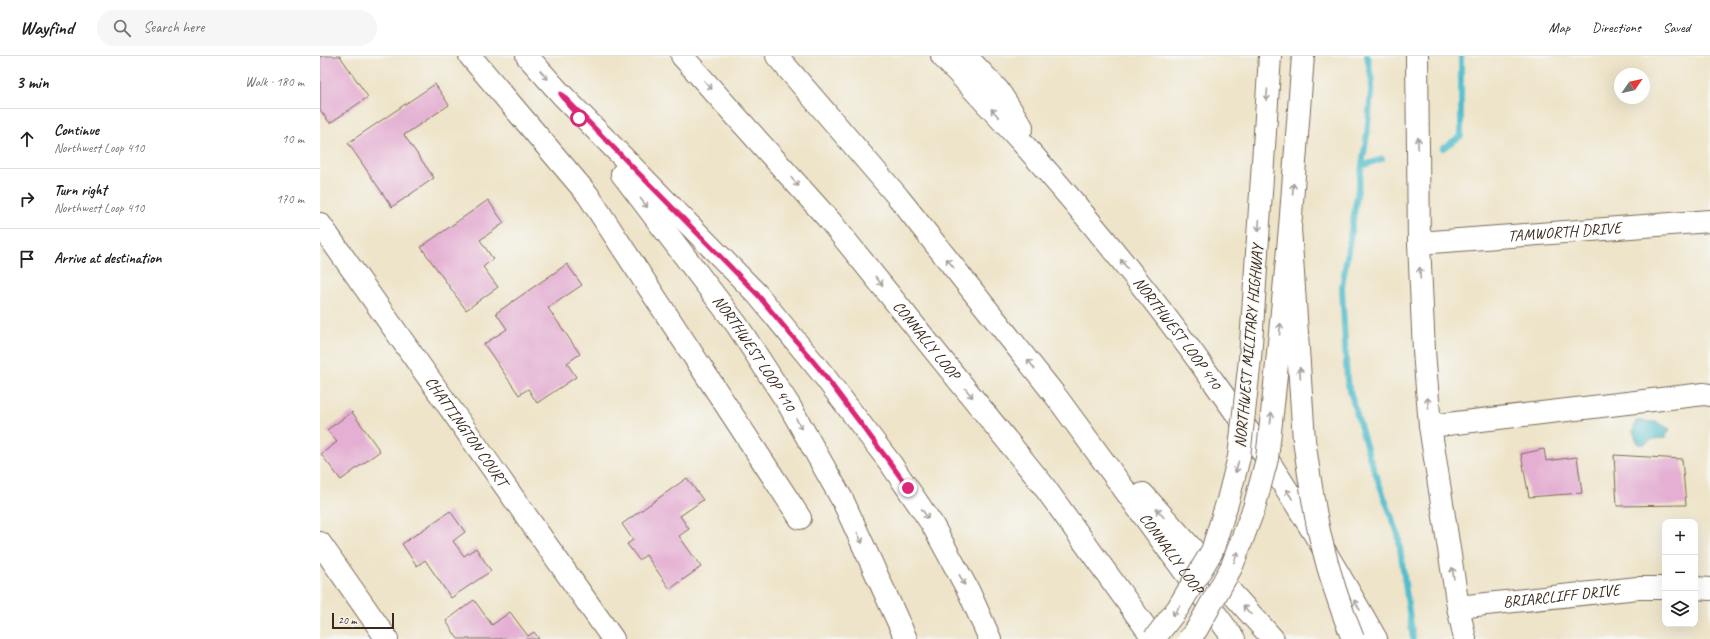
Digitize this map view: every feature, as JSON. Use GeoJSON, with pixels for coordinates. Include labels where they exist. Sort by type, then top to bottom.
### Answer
{"type":"FeatureCollection","features":[{"type":"Feature","properties":{"kind":"main road"},"geometry":{"type":"LineString","coordinates":[[470,56],[588,195],[800,518]]}},
{"type":"Feature","properties":{"kind":"main road","name":"NORTHWEST LOOP 410"},"geometry":{"type":"LineString","coordinates":[[527,56],[561,94],[757,294],[822,372],[891,464],[932,524],[969,592],[990,639]]}},
{"type":"Feature","properties":{"kind":"main road","name":"CONNALLY LOOP"},"geometry":{"type":"LineString","coordinates":[[682,56],[830,221],[1043,485],[1154,639]]}},
{"type":"Feature","properties":{"kind":"main road","name":"CONNALLY LOOP"},"geometry":{"type":"LineString","coordinates":[[777,56],[898,196],[1055,395],[1234,639]]}},
{"type":"Feature","properties":{"kind":"main road"},"geometry":{"type":"LineString","coordinates":[[797,56],[898,196]]}},
{"type":"Feature","properties":{"kind":"main road","name":"NORTHWEST LOOP 410"},"geometry":{"type":"LineString","coordinates":[[942,56],[963,77],[1068,194],[1154,302],[1217,385],[1288,491],[1338,571],[1376,639]]}},
{"type":"Feature","properties":{"kind":"main road"},"geometry":{"type":"LineString","coordinates":[[966,56],[998,90],[1068,194]]}},
{"type":"Feature","properties":{"kind":"main road","name":"NORTHWEST MILITARY HIGHWAY"},"geometry":{"type":"LineString","coordinates":[[1154,639],[1178,608],[1212,551],[1228,500],[1239,457],[1250,359],[1270,56]]}},
{"type":"Feature","properties":{"kind":"main road","name":"NORTHWEST MILITARY HIGHWAY"},"geometry":{"type":"LineString","coordinates":[[1188,639],[1197,628],[1232,566],[1254,508],[1267,460],[1290,228],[1303,56]]}},
{"type":"Feature","properties":{"kind":"main road"},"geometry":{"type":"LineString","coordinates":[[1417,56],[1419,243],[1424,351],[1430,426],[1458,607],[1465,639]]}},
{"type":"Feature","properties":{"kind":"main road","name":"NORTHWEST LOOP 410"},"geometry":{"type":"LineString","coordinates":[[561,94],[737,324],[785,399],[843,501],[906,639]]}},
{"type":"Feature","properties":{"kind":"main road","name":"TAMWORTH DRIVE"},"geometry":{"type":"LineString","coordinates":[[1419,243],[1710,221]]}},
{"type":"Feature","properties":{"kind":"main road","name":"CHATTINGTON COURT"},"geometry":{"type":"LineString","coordinates":[[320,224],[613,639]]}},
{"type":"Feature","properties":{"kind":"main road"},"geometry":{"type":"LineString","coordinates":[[1290,228],[1304,440],[1311,488],[1321,539],[1341,608],[1352,639]]}},
{"type":"Feature","properties":{"kind":"main road"},"geometry":{"type":"LineString","coordinates":[[1430,426],[1704,394],[1710,395]]}},
{"type":"Feature","properties":{"kind":"main road"},"geometry":{"type":"LineString","coordinates":[[1055,395],[1273,639]]}},
{"type":"Feature","properties":{"kind":"main road"},"geometry":{"type":"LineString","coordinates":[[320,543],[387,639]]}},
{"type":"Feature","properties":{"kind":"main road","name":"BRIARCLIFF DRIVE"},"geometry":{"type":"LineString","coordinates":[[1458,607],[1638,588],[1662,588]]}},
{"type":"Feature","properties":{"kind":"main road"},"geometry":{"type":"LineString","coordinates":[[1698,588],[1710,589]]}},
{"type":"Feature","properties":{"kind":"water"},"geometry":{"type":"Polygon","coordinates":[[[1636,421],[1656,422],[1670,429],[1665,438],[1653,439],[1644,444],[1638,444],[1633,431],[1636,421]]]}},
{"type":"Feature","properties":{"kind":"building"},"geometry":{"type":"Polygon","coordinates":[[[320,56],[340,56],[368,97],[330,123],[320,110],[320,56]]]}},
{"type":"Feature","properties":{"kind":"building"},"geometry":{"type":"Polygon","coordinates":[[[435,84],[449,105],[404,135],[434,178],[392,207],[348,143],[435,84]]]}},
{"type":"Feature","properties":{"kind":"building"},"geometry":{"type":"Polygon","coordinates":[[[488,200],[504,223],[480,240],[493,259],[483,267],[498,287],[466,310],[421,247],[488,200]]]}},
{"type":"Feature","properties":{"kind":"building"},"geometry":{"type":"Polygon","coordinates":[[[567,264],[582,285],[548,308],[580,354],[567,363],[576,377],[537,403],[528,389],[519,395],[484,344],[507,329],[496,313],[567,264]]]}},
{"type":"Feature","properties":{"kind":"building"},"geometry":{"type":"Polygon","coordinates":[[[352,412],[380,451],[341,480],[321,454],[337,442],[327,430],[352,412]]]}},
{"type":"Feature","properties":{"kind":"building"},"geometry":{"type":"Polygon","coordinates":[[[1544,449],[1546,461],[1577,457],[1582,493],[1529,497],[1521,454],[1544,449]]]}},
{"type":"Feature","properties":{"kind":"building"},"geometry":{"type":"Polygon","coordinates":[[[1614,455],[1682,459],[1686,505],[1617,506],[1614,455]]]}},
{"type":"Feature","properties":{"kind":"building"},"geometry":{"type":"Polygon","coordinates":[[[687,478],[703,500],[680,516],[689,529],[679,536],[701,567],[670,589],[646,555],[639,560],[627,544],[633,540],[622,524],[687,478]]]}},
{"type":"Feature","properties":{"kind":"building"},"geometry":{"type":"Polygon","coordinates":[[[450,511],[465,532],[453,541],[464,556],[476,548],[491,571],[451,598],[425,560],[417,566],[402,544],[450,511]]]}},
{"type":"Feature","properties":{"kind":"building"},"geometry":{"type":"Polygon","coordinates":[[[474,600],[492,625],[510,612],[528,636],[534,632],[539,639],[458,639],[446,621],[474,600]]]}},
{"type":"Feature","properties":{"kind":"waterway"},"geometry":{"type":"LineString","coordinates":[[1367,56],[1372,82],[1367,135],[1342,287],[1347,381],[1370,459],[1398,534],[1413,639]]}},
{"type":"Feature","properties":{"kind":"waterway"},"geometry":{"type":"LineString","coordinates":[[1443,148],[1461,136],[1461,56]]}},
{"type":"Feature","properties":{"kind":"waterway"},"geometry":{"type":"LineString","coordinates":[[1362,166],[1382,159]]}},
{"type":"Feature","properties":{"kind":"route"},"geometry":{"type":"LineString","coordinates":[[579,118],[561,94],[757,294],[822,372],[908,488]]}}]}
